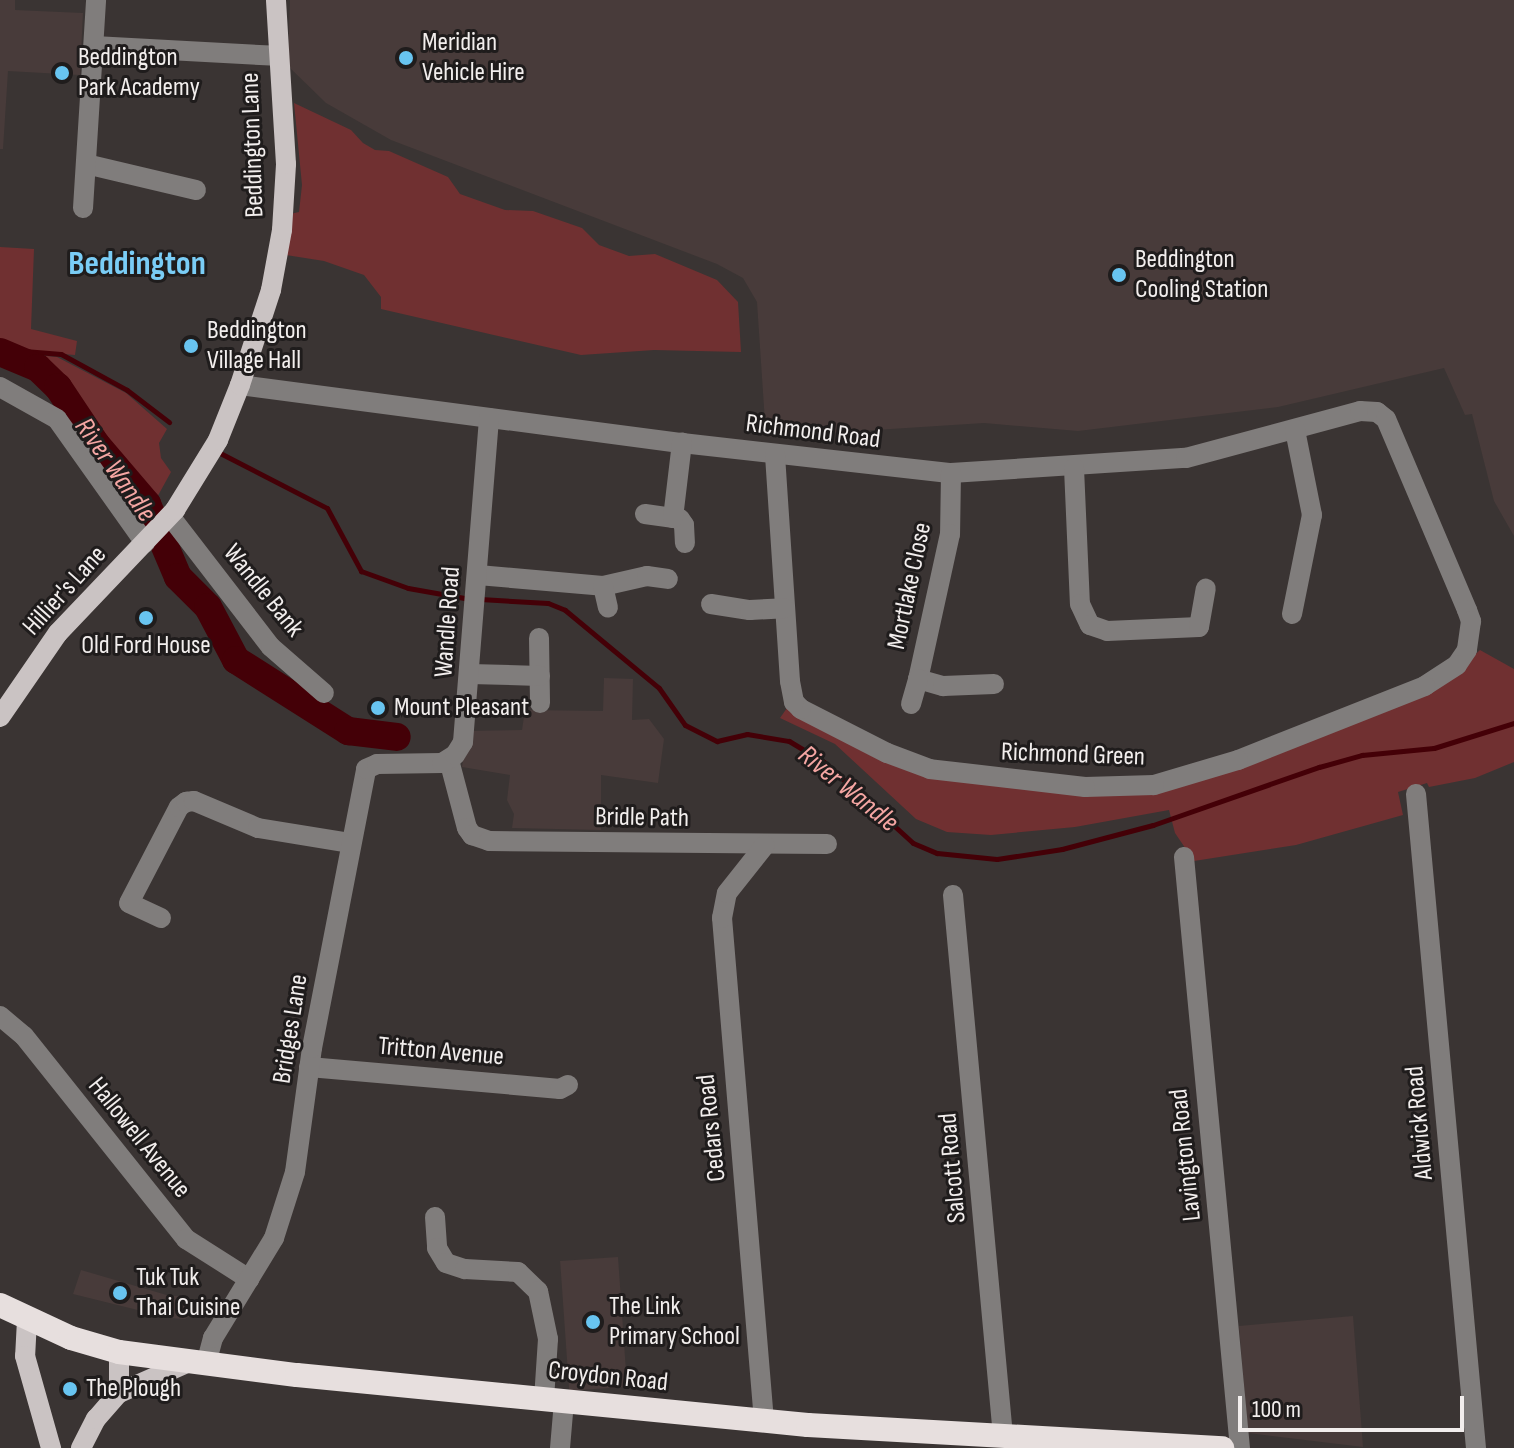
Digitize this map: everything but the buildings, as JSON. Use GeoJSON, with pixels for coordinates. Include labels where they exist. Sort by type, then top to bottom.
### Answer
{"type":"FeatureCollection","features":[{"type":"Feature","properties":{"kind":"highway","name":"Croydon Road"},"geometry":{"type":"LineString","coordinates":[[0,1305],[71,1338],[119,1352],[198,1363],[764,1421],[883,1438],[1003,1436],[1222,1448]]}},
{"type":"Feature","properties":{"kind":"main road","name":"Beddington Lane"},"geometry":{"type":"LineString","coordinates":[[145,543],[170,516],[218,440],[240,385],[271,290],[281,240],[286,164],[276,56],[276,0]]}},
{"type":"Feature","properties":{"kind":"main road","name":"Hillier's Lane"},"geometry":{"type":"LineString","coordinates":[[0,717],[58,633],[145,543]]}},
{"type":"Feature","properties":{"kind":"main road"},"geometry":{"type":"LineString","coordinates":[[27,1320],[25,1356],[51,1448]]}},
{"type":"Feature","properties":{"kind":"main road"},"geometry":{"type":"LineString","coordinates":[[119,1352],[119,1393]]}},
{"type":"Feature","properties":{"kind":"main road"},"geometry":{"type":"LineString","coordinates":[[81,1448],[96,1419],[119,1393],[198,1363]]}},
{"type":"Feature","properties":{"kind":"street"},"geometry":{"type":"LineString","coordinates":[[83,208],[96,0]]}},
{"type":"Feature","properties":{"kind":"street"},"geometry":{"type":"LineString","coordinates":[[94,46],[276,56]]}},
{"type":"Feature","properties":{"kind":"street"},"geometry":{"type":"LineString","coordinates":[[86,164],[196,190]]}},
{"type":"Feature","properties":{"kind":"street","name":"Richmond Road"},"geometry":{"type":"LineString","coordinates":[[240,385],[682,443],[951,473],[1074,468],[1186,458],[1360,411],[1377,412]]}},
{"type":"Feature","properties":{"kind":"street"},"geometry":{"type":"LineString","coordinates":[[0,387],[57,419],[145,543]]}},
{"type":"Feature","properties":{"kind":"street","name":"Richmond Green"},"geometry":{"type":"LineString","coordinates":[[775,454],[790,681],[796,705],[907,761],[954,774],[1098,787],[1154,785],[1215,768],[1425,686],[1457,665],[1467,650],[1471,621],[1467,610],[1386,419],[1377,412]]}},
{"type":"Feature","properties":{"kind":"street","name":"Wandle Road"},"geometry":{"type":"LineString","coordinates":[[449,760],[463,742],[489,418]]}},
{"type":"Feature","properties":{"kind":"street"},"geometry":{"type":"LineString","coordinates":[[1292,614],[1312,515],[1295,430]]}},
{"type":"Feature","properties":{"kind":"street"},"geometry":{"type":"LineString","coordinates":[[673,518],[682,443]]}},
{"type":"Feature","properties":{"kind":"street"},"geometry":{"type":"LineString","coordinates":[[1074,468],[1080,604],[1090,625],[1107,631],[1199,627],[1206,589]]}},
{"type":"Feature","properties":{"kind":"street","name":"Mortlake Close"},"geometry":{"type":"LineString","coordinates":[[951,473],[950,534],[918,679],[943,686],[994,684]]}},
{"type":"Feature","properties":{"kind":"street"},"geometry":{"type":"LineString","coordinates":[[645,514],[673,518],[684,525],[685,543]]}},
{"type":"Feature","properties":{"kind":"street","name":"Wandle Bank"},"geometry":{"type":"LineString","coordinates":[[170,516],[271,647],[324,693]]}},
{"type":"Feature","properties":{"kind":"street"},"geometry":{"type":"LineString","coordinates":[[477,580],[603,586],[647,576],[668,579]]}},
{"type":"Feature","properties":{"kind":"street"},"geometry":{"type":"LineString","coordinates":[[603,586],[608,607]]}},
{"type":"Feature","properties":{"kind":"street"},"geometry":{"type":"LineString","coordinates":[[711,604],[750,610],[784,608]]}},
{"type":"Feature","properties":{"kind":"street"},"geometry":{"type":"LineString","coordinates":[[539,638],[540,703]]}},
{"type":"Feature","properties":{"kind":"street"},"geometry":{"type":"LineString","coordinates":[[470,674],[540,676]]}},
{"type":"Feature","properties":{"kind":"street"},"geometry":{"type":"LineString","coordinates":[[911,704],[918,679]]}},
{"type":"Feature","properties":{"kind":"street","name":"Bridle Path"},"geometry":{"type":"LineString","coordinates":[[449,760],[464,822],[472,835],[489,841],[827,844]]}},
{"type":"Feature","properties":{"kind":"street","name":"Bridges Lane"},"geometry":{"type":"LineString","coordinates":[[198,1363],[274,1238],[289,1194],[300,1151],[309,1067],[351,843],[369,767],[436,764],[449,760]]}},
{"type":"Feature","properties":{"kind":"street","name":"Aldwick Road"},"geometry":{"type":"LineString","coordinates":[[1416,794],[1476,1448]]}},
{"type":"Feature","properties":{"kind":"street"},"geometry":{"type":"LineString","coordinates":[[161,918],[129,903],[179,807],[186,802],[194,801],[258,828],[351,843]]}},
{"type":"Feature","properties":{"kind":"street","name":"Cedars Road"},"geometry":{"type":"LineString","coordinates":[[764,1421],[734,1092],[722,918],[727,893],[765,845]]}},
{"type":"Feature","properties":{"kind":"street","name":"Lavington Road"},"geometry":{"type":"LineString","coordinates":[[1184,857],[1240,1448]]}},
{"type":"Feature","properties":{"kind":"street","name":"Salcott Road"},"geometry":{"type":"LineString","coordinates":[[953,895],[1003,1436]]}},
{"type":"Feature","properties":{"kind":"street","name":"Hallowell Avenue"},"geometry":{"type":"LineString","coordinates":[[0,1016],[24,1036],[186,1239],[249,1279]]}},
{"type":"Feature","properties":{"kind":"street","name":"Tritton Avenue"},"geometry":{"type":"LineString","coordinates":[[309,1067],[560,1089],[568,1085]]}},
{"type":"Feature","properties":{"kind":"street"},"geometry":{"type":"LineString","coordinates":[[435,1217],[437,1248],[446,1263],[465,1269],[518,1272],[538,1291],[548,1339],[560,1448]]}},
{"type":"Feature","properties":{"kind":"shaded area","name":"Beddington Park Academy"},"geometry":{"type":"Polygon","coordinates":[[[0,0],[15,0],[15,10],[83,13],[80,75],[8,71],[3,149],[0,149],[0,0]]]}},
{"type":"Feature","properties":{"kind":"shaded area"},"geometry":{"type":"Polygon","coordinates":[[[290,0],[1514,0],[1514,536],[1494,501],[1472,414],[1465,415],[1444,368],[1278,407],[1078,431],[984,423],[766,437],[757,302],[743,278],[717,264],[391,140],[326,103],[288,66],[290,0]]]}},
{"type":"Feature","properties":{"kind":"shaded area"},"geometry":{"type":"Polygon","coordinates":[[[294,103],[351,130],[375,150],[389,151],[448,177],[460,194],[505,210],[533,211],[582,228],[599,245],[629,256],[655,254],[717,280],[738,302],[741,352],[654,350],[581,355],[381,309],[381,297],[364,275],[324,261],[286,255],[290,214],[299,212],[302,185],[294,103]]]}},
{"type":"Feature","properties":{"kind":"shaded area"},"geometry":{"type":"Polygon","coordinates":[[[0,247],[34,249],[31,329],[77,341],[75,355],[0,349],[0,247]]]}},
{"type":"Feature","properties":{"kind":"shaded area"},"geometry":{"type":"Polygon","coordinates":[[[24,354],[57,357],[126,393],[167,429],[159,443],[161,458],[171,472],[155,501],[90,427],[52,367],[24,354]]]}},
{"type":"Feature","properties":{"kind":"shaded area"},"geometry":{"type":"Polygon","coordinates":[[[1480,650],[1514,669],[1514,762],[1475,778],[1429,787],[1427,783],[1398,792],[1403,815],[1296,845],[1194,861],[1175,833],[1169,810],[1075,827],[991,835],[947,832],[916,819],[835,744],[780,718],[787,708],[892,762],[1159,787],[1450,678],[1480,650]]]}},
{"type":"Feature","properties":{"kind":"shaded area"},"geometry":{"type":"Polygon","coordinates":[[[604,678],[633,679],[632,720],[649,719],[664,739],[658,783],[601,775],[601,830],[512,828],[514,814],[507,800],[510,775],[462,767],[467,731],[522,730],[525,710],[603,711],[604,678]]]}},
{"type":"Feature","properties":{"kind":"shaded area","name":"The Link Primary School"},"geometry":{"type":"Polygon","coordinates":[[[618,1257],[627,1387],[569,1391],[560,1261],[618,1257]]]}},
{"type":"Feature","properties":{"kind":"shaded area"},"geometry":{"type":"Polygon","coordinates":[[[81,1270],[170,1296],[181,1296],[194,1313],[185,1319],[170,1318],[73,1294],[81,1270]]]}},
{"type":"Feature","properties":{"kind":"shaded area"},"geometry":{"type":"Polygon","coordinates":[[[1353,1316],[1363,1447],[1248,1433],[1239,1326],[1353,1316]]]}},
{"type":"Feature","properties":{"kind":"waterway","name":"River Wandle"},"geometry":{"type":"LineString","coordinates":[[0,349],[61,354],[127,390],[169,422]]}},
{"type":"Feature","properties":{"kind":"waterway","name":"River Wandle"},"geometry":{"type":"LineString","coordinates":[[0,352],[38,368],[58,387],[96,444],[147,504],[178,577],[208,607],[236,660],[348,731],[397,737]]}},
{"type":"Feature","properties":{"kind":"waterway","name":"River Wandle"},"geometry":{"type":"LineString","coordinates":[[220,453],[327,508],[361,571],[408,588],[470,599]]}},
{"type":"Feature","properties":{"kind":"waterway","name":"River Wandle"},"geometry":{"type":"LineString","coordinates":[[480,599],[548,603],[565,610],[659,688],[685,725],[717,741],[747,734],[789,741],[824,762],[913,843],[937,853],[997,859],[1062,849],[1153,825],[1362,755],[1434,748],[1514,723]]}},
{"type":"Feature","properties":{"kind":"place","name":"Meridian Vehicle Hire"},"geometry":{"type":"Point","coordinates":[406,58]}},
{"type":"Feature","properties":{"kind":"place","name":"Beddington Park Academy"},"geometry":{"type":"Point","coordinates":[62,73]}},
{"type":"Feature","properties":{"kind":"place","name":"Beddington Cooling Station"},"geometry":{"type":"Point","coordinates":[1119,275]}},
{"type":"Feature","properties":{"kind":"place","name":"Beddington Village Hall"},"geometry":{"type":"Point","coordinates":[191,346]}},
{"type":"Feature","properties":{"kind":"place","name":"Old Ford House"},"geometry":{"type":"Point","coordinates":[146,618]}},
{"type":"Feature","properties":{"kind":"place","name":"Mount Pleasant"},"geometry":{"type":"Point","coordinates":[378,708]}},
{"type":"Feature","properties":{"kind":"place","name":"Tuk Tuk Thai Cuisine"},"geometry":{"type":"Point","coordinates":[120,1293]}},
{"type":"Feature","properties":{"kind":"place","name":"The Link Primary School"},"geometry":{"type":"Point","coordinates":[593,1322]}},
{"type":"Feature","properties":{"kind":"place","name":"The Plough"},"geometry":{"type":"Point","coordinates":[70,1389]}},
{"type":"Feature","properties":{"kind":"district","name":"Beddington"},"geometry":{"type":"Point","coordinates":[137,264]}}]}
